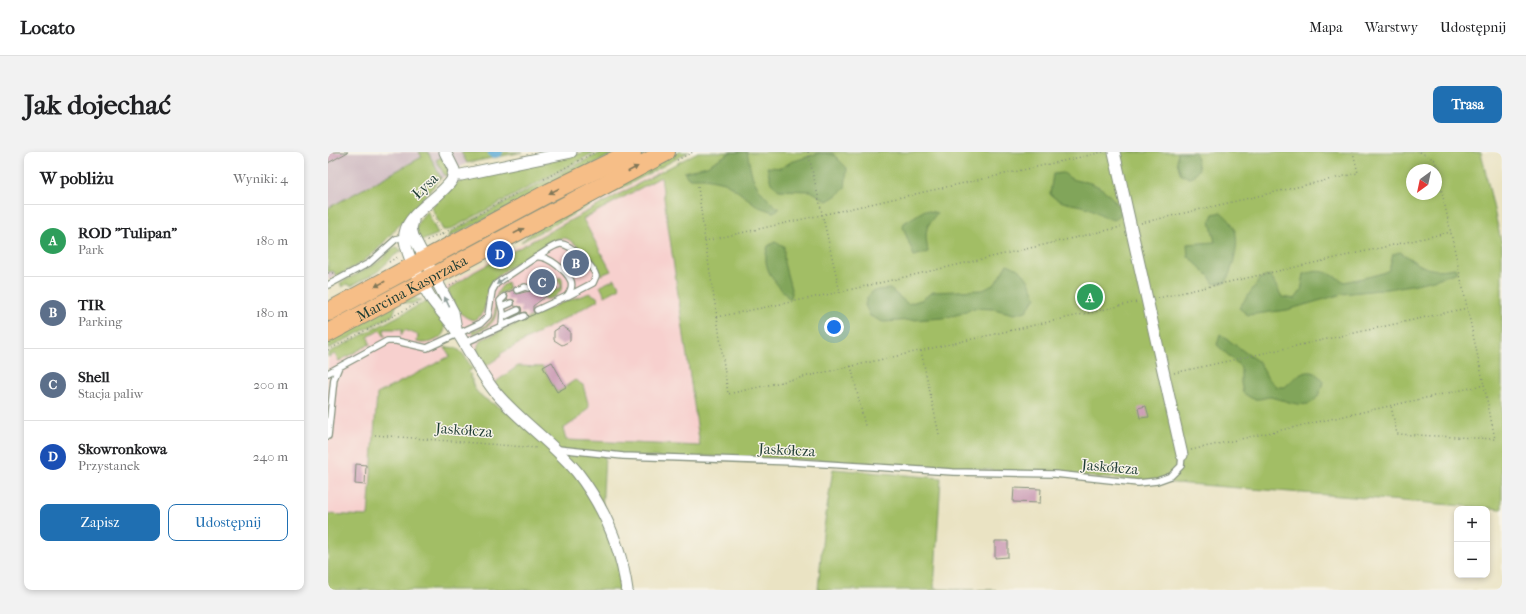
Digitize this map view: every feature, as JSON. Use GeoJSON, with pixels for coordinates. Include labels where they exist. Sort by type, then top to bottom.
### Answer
{"type":"FeatureCollection","features":[{"type":"Feature","properties":{"kind":"main road","name":"Marcina Kasprzaka"},"geometry":{"type":"LineString","coordinates":[[328,312],[550,192],[632,152]]}},
{"type":"Feature","properties":{"kind":"main road","name":"Marcina Kasprzaka"},"geometry":{"type":"LineString","coordinates":[[328,333],[666,152]]}},
{"type":"Feature","properties":{"kind":"street","name":"Łysa"},"geometry":{"type":"LineString","coordinates":[[445,152],[454,170],[454,175],[450,184],[413,218],[405,247],[420,262],[429,279],[430,297],[457,331],[477,367],[497,394],[576,472],[595,499],[613,532],[624,565],[627,590]]}},
{"type":"Feature","properties":{"kind":"street"},"geometry":{"type":"LineString","coordinates":[[454,175],[461,175],[571,152]]}},
{"type":"Feature","properties":{"kind":"street"},"geometry":{"type":"LineString","coordinates":[[1114,152],[1182,453]]}},
{"type":"Feature","properties":{"kind":"lane"},"geometry":{"type":"LineString","coordinates":[[328,285],[369,263],[396,239],[408,235]]}},
{"type":"Feature","properties":{"kind":"lane"},"geometry":{"type":"LineString","coordinates":[[328,373],[390,340],[427,348],[457,331],[486,318],[489,314],[492,291],[496,284],[536,257],[562,243],[572,248],[593,269],[596,276],[593,283],[537,310]]}},
{"type":"Feature","properties":{"kind":"lane"},"geometry":{"type":"LineString","coordinates":[[536,257],[544,256],[549,259],[570,279],[571,286],[567,296]]}},
{"type":"Feature","properties":{"kind":"lane"},"geometry":{"type":"LineString","coordinates":[[517,290],[525,287],[528,288]]}},
{"type":"Feature","properties":{"kind":"lane"},"geometry":{"type":"LineString","coordinates":[[502,326],[503,317],[500,301],[504,296]]}},
{"type":"Feature","properties":{"kind":"lane"},"geometry":{"type":"LineString","coordinates":[[540,301],[548,305]]}},
{"type":"Feature","properties":{"kind":"lane"},"geometry":{"type":"LineString","coordinates":[[502,307],[510,303]]}},
{"type":"Feature","properties":{"kind":"lane"},"geometry":{"type":"LineString","coordinates":[[503,317],[518,310]]}},
{"type":"Feature","properties":{"kind":"lane"},"geometry":{"type":"LineString","coordinates":[[464,343],[524,316]]}},
{"type":"Feature","properties":{"kind":"lane"},"geometry":{"type":"LineString","coordinates":[[328,436],[334,379],[340,367]]}},
{"type":"Feature","properties":{"kind":"lane","name":"Jaskółcza"},"geometry":{"type":"LineString","coordinates":[[554,449],[624,456],[794,462],[953,472],[1055,474],[1138,483],[1157,481],[1171,476],[1181,466],[1182,453]]}},
{"type":"Feature","properties":{"kind":"path"},"geometry":{"type":"LineString","coordinates":[[808,152],[840,292]]}},
{"type":"Feature","properties":{"kind":"path"},"geometry":{"type":"LineString","coordinates":[[705,241],[1103,152]]}},
{"type":"Feature","properties":{"kind":"path"},"geometry":{"type":"LineString","coordinates":[[717,317],[840,292],[1358,172],[1353,152]]}},
{"type":"Feature","properties":{"kind":"path"},"geometry":{"type":"LineString","coordinates":[[1390,406],[1397,434],[1495,439],[1435,160],[1420,152]]}},
{"type":"Feature","properties":{"kind":"path"},"geometry":{"type":"LineString","coordinates":[[698,187],[728,394],[1451,232]]}},
{"type":"Feature","properties":{"kind":"path"},"geometry":{"type":"LineString","coordinates":[[427,204],[442,234]]}},
{"type":"Feature","properties":{"kind":"path"},"geometry":{"type":"LineString","coordinates":[[1164,375],[1467,308]]}},
{"type":"Feature","properties":{"kind":"path"},"geometry":{"type":"LineString","coordinates":[[922,351],[939,434]]}},
{"type":"Feature","properties":{"kind":"path"},"geometry":{"type":"LineString","coordinates":[[851,366],[865,426]]}},
{"type":"Feature","properties":{"kind":"path"},"geometry":{"type":"LineString","coordinates":[[1182,453],[1484,385]]}},
{"type":"Feature","properties":{"kind":"path","name":"Jaskółcza"},"geometry":{"type":"LineString","coordinates":[[375,435],[554,449]]}},
{"type":"Feature","properties":{"kind":"shaded area"},"geometry":{"type":"Polygon","coordinates":[[[328,152],[461,152],[467,163],[439,180],[377,250],[361,263],[328,280],[328,152]]]}},
{"type":"Feature","properties":{"kind":"shaded area"},"geometry":{"type":"Polygon","coordinates":[[[661,169],[702,459],[560,449],[477,367],[442,290],[461,277],[661,169]]]}},
{"type":"Feature","properties":{"kind":"shaded area"},"geometry":{"type":"Polygon","coordinates":[[[410,314],[427,320],[450,356],[377,394],[368,516],[328,514],[328,358],[410,314]]]}},
{"type":"Feature","properties":{"kind":"green space"},"geometry":{"type":"Polygon","coordinates":[[[419,152],[428,152],[441,178],[377,250],[361,263],[337,276],[333,271],[328,272],[328,208],[422,157],[419,152]]]}},
{"type":"Feature","properties":{"kind":"green space"},"geometry":{"type":"Polygon","coordinates":[[[461,152],[522,152],[467,163],[461,152]]]}},
{"type":"Feature","properties":{"kind":"green space"},"geometry":{"type":"Polygon","coordinates":[[[583,152],[595,152],[449,230],[443,230],[431,207],[455,184],[471,177],[571,157],[583,152]]]}},
{"type":"Feature","properties":{"kind":"green space"},"geometry":{"type":"Polygon","coordinates":[[[603,152],[617,152],[448,238],[451,232],[567,169],[603,152]]]}},
{"type":"Feature","properties":{"kind":"green space"},"geometry":{"type":"Polygon","coordinates":[[[679,152],[689,152],[521,242],[534,230],[679,152]]]}},
{"type":"Feature","properties":{"kind":"green space"},"geometry":{"type":"Polygon","coordinates":[[[698,152],[1481,152],[1502,245],[1502,509],[1490,508],[1490,506],[1464,506],[1002,471],[802,460],[702,456],[702,459],[605,455],[602,512],[627,590],[328,590],[328,514],[368,516],[377,394],[450,356],[445,348],[455,348],[465,356],[472,369],[468,372],[471,375],[470,378],[472,379],[476,391],[488,401],[517,415],[518,411],[494,383],[518,366],[543,367],[557,392],[575,380],[583,385],[589,407],[579,418],[563,429],[566,440],[700,446],[661,177],[583,219],[611,271],[601,275],[579,247],[573,242],[563,238],[557,239],[512,265],[497,277],[487,293],[483,313],[474,320],[469,319],[457,309],[448,290],[474,272],[698,152]]]}},
{"type":"Feature","properties":{"kind":"green space"},"geometry":{"type":"Polygon","coordinates":[[[731,152],[747,152],[750,169],[755,182],[766,197],[779,209],[773,212],[759,207],[725,182],[705,178],[688,178],[684,172],[707,166],[731,152]]]}},
{"type":"Feature","properties":{"kind":"green space"},"geometry":{"type":"Polygon","coordinates":[[[1178,152],[1195,152],[1199,169],[1191,178],[1181,175],[1177,162],[1178,152]]]}},
{"type":"Feature","properties":{"kind":"green space"},"geometry":{"type":"Polygon","coordinates":[[[820,153],[833,154],[847,168],[845,188],[837,195],[827,201],[811,191],[779,190],[771,183],[767,167],[781,168],[791,162],[820,153]]]}},
{"type":"Feature","properties":{"kind":"green space"},"geometry":{"type":"Polygon","coordinates":[[[442,157],[448,168],[448,174],[445,176],[436,160],[442,157]]]}},
{"type":"Feature","properties":{"kind":"green space"},"geometry":{"type":"Polygon","coordinates":[[[1064,173],[1071,179],[1098,186],[1114,200],[1122,213],[1114,220],[1083,206],[1063,202],[1054,198],[1050,194],[1053,174],[1064,173]]]}},
{"type":"Feature","properties":{"kind":"green space"},"geometry":{"type":"Polygon","coordinates":[[[925,210],[937,213],[926,231],[928,252],[914,256],[903,227],[904,223],[925,210]]]}},
{"type":"Feature","properties":{"kind":"green space"},"geometry":{"type":"Polygon","coordinates":[[[427,211],[438,234],[421,241],[417,233],[417,225],[427,211]]]}},
{"type":"Feature","properties":{"kind":"green space"},"geometry":{"type":"Polygon","coordinates":[[[1221,212],[1232,224],[1235,230],[1236,245],[1234,261],[1226,282],[1214,284],[1209,276],[1188,256],[1187,244],[1215,242],[1210,221],[1213,214],[1221,212]]]}},
{"type":"Feature","properties":{"kind":"green space"},"geometry":{"type":"Polygon","coordinates":[[[775,242],[784,246],[784,263],[792,293],[790,300],[771,275],[766,262],[768,246],[775,242]]]}},
{"type":"Feature","properties":{"kind":"green space"},"geometry":{"type":"Polygon","coordinates":[[[397,247],[402,251],[395,255],[377,272],[351,286],[347,284],[342,287],[340,283],[372,266],[382,259],[390,250],[397,247]]]}},
{"type":"Feature","properties":{"kind":"green space"},"geometry":{"type":"Polygon","coordinates":[[[1400,252],[1426,268],[1438,270],[1455,268],[1457,272],[1416,284],[1388,289],[1342,294],[1287,310],[1248,315],[1239,308],[1260,279],[1270,275],[1282,297],[1295,299],[1301,291],[1304,274],[1316,271],[1325,272],[1345,282],[1367,277],[1389,270],[1393,254],[1400,252]]]}},
{"type":"Feature","properties":{"kind":"green space"},"geometry":{"type":"Polygon","coordinates":[[[1007,264],[1026,276],[1036,297],[1026,311],[1014,314],[994,309],[972,308],[960,314],[943,318],[883,322],[870,316],[865,305],[871,293],[881,290],[890,289],[908,304],[921,300],[933,292],[983,290],[995,284],[1007,264]]]}},
{"type":"Feature","properties":{"kind":"green space"},"geometry":{"type":"Polygon","coordinates":[[[561,277],[562,281],[562,286],[557,279],[561,277]]]}},
{"type":"Feature","properties":{"kind":"green space"},"geometry":{"type":"Polygon","coordinates":[[[615,279],[620,288],[605,296],[600,286],[615,279]]]}},
{"type":"Feature","properties":{"kind":"green space"},"geometry":{"type":"Polygon","coordinates":[[[507,282],[509,290],[499,294],[497,298],[495,317],[493,321],[490,325],[473,334],[472,331],[484,327],[490,322],[495,312],[496,297],[498,292],[507,282]]]}},
{"type":"Feature","properties":{"kind":"green space"},"geometry":{"type":"Polygon","coordinates":[[[562,286],[556,296],[545,299],[543,298],[562,286]]]}},
{"type":"Feature","properties":{"kind":"green space"},"geometry":{"type":"Polygon","coordinates":[[[590,293],[597,297],[598,300],[500,354],[501,356],[486,366],[482,366],[477,350],[481,340],[561,303],[590,293]]]}},
{"type":"Feature","properties":{"kind":"green space"},"geometry":{"type":"Polygon","coordinates":[[[412,297],[421,300],[411,304],[403,302],[412,297]]]}},
{"type":"Feature","properties":{"kind":"green space"},"geometry":{"type":"Polygon","coordinates":[[[427,301],[440,316],[445,327],[444,332],[438,339],[427,343],[422,343],[417,342],[418,335],[405,330],[401,336],[402,329],[384,329],[385,337],[380,330],[368,337],[370,344],[339,361],[335,354],[328,357],[328,353],[427,301]]]}},
{"type":"Feature","properties":{"kind":"green space"},"geometry":{"type":"Polygon","coordinates":[[[397,303],[393,315],[328,349],[328,340],[397,303]]]}},
{"type":"Feature","properties":{"kind":"green space"},"geometry":{"type":"Polygon","coordinates":[[[1220,334],[1260,363],[1267,377],[1277,387],[1285,387],[1299,375],[1304,373],[1314,373],[1319,376],[1323,382],[1315,400],[1309,404],[1295,404],[1270,397],[1254,399],[1243,393],[1241,383],[1241,367],[1217,345],[1220,334]]]}},
{"type":"Feature","properties":{"kind":"green space"},"geometry":{"type":"Polygon","coordinates":[[[833,469],[941,478],[934,589],[996,590],[818,590],[823,534],[833,469]]]}},
{"type":"Feature","properties":{"kind":"building"},"geometry":{"type":"Polygon","coordinates":[[[328,152],[348,152],[328,163],[328,152]]]}},
{"type":"Feature","properties":{"kind":"building"},"geometry":{"type":"Polygon","coordinates":[[[544,271],[557,288],[533,306],[533,311],[535,314],[528,317],[526,312],[521,313],[521,307],[514,306],[514,300],[507,300],[508,296],[505,293],[513,290],[517,294],[530,291],[533,284],[531,280],[544,271]]]}},
{"type":"Feature","properties":{"kind":"building"},"geometry":{"type":"Polygon","coordinates":[[[562,326],[570,331],[570,341],[562,345],[554,340],[554,331],[562,326]]]}},
{"type":"Feature","properties":{"kind":"building"},"geometry":{"type":"Polygon","coordinates":[[[552,362],[566,387],[557,392],[543,367],[552,362]]]}},
{"type":"Feature","properties":{"kind":"building"},"geometry":{"type":"Polygon","coordinates":[[[1146,406],[1149,417],[1140,418],[1138,408],[1146,406]]]}},
{"type":"Feature","properties":{"kind":"building"},"geometry":{"type":"Polygon","coordinates":[[[356,464],[366,465],[365,485],[355,484],[356,464]]]}},
{"type":"Feature","properties":{"kind":"building"},"geometry":{"type":"Polygon","coordinates":[[[1014,488],[1041,489],[1040,503],[1013,502],[1014,488]]]}},
{"type":"Feature","properties":{"kind":"building"},"geometry":{"type":"Polygon","coordinates":[[[995,541],[1008,541],[1008,557],[995,558],[995,541]]]}},
{"type":"Feature","properties":{"kind":"waterway"},"geometry":{"type":"LineString","coordinates":[[493,153],[498,152]]}},
{"type":"Feature","properties":{"kind":"place","name":"Skowronkowa"},"geometry":{"type":"Point","coordinates":[500,254]}},
{"type":"Feature","properties":{"kind":"place","name":"TIR"},"geometry":{"type":"Point","coordinates":[576,263]}},
{"type":"Feature","properties":{"kind":"place","name":"Shell"},"geometry":{"type":"Point","coordinates":[542,282]}},
{"type":"Feature","properties":{"kind":"place","name":"ROD \"Tulipan\""},"geometry":{"type":"Point","coordinates":[1090,297]}}]}
